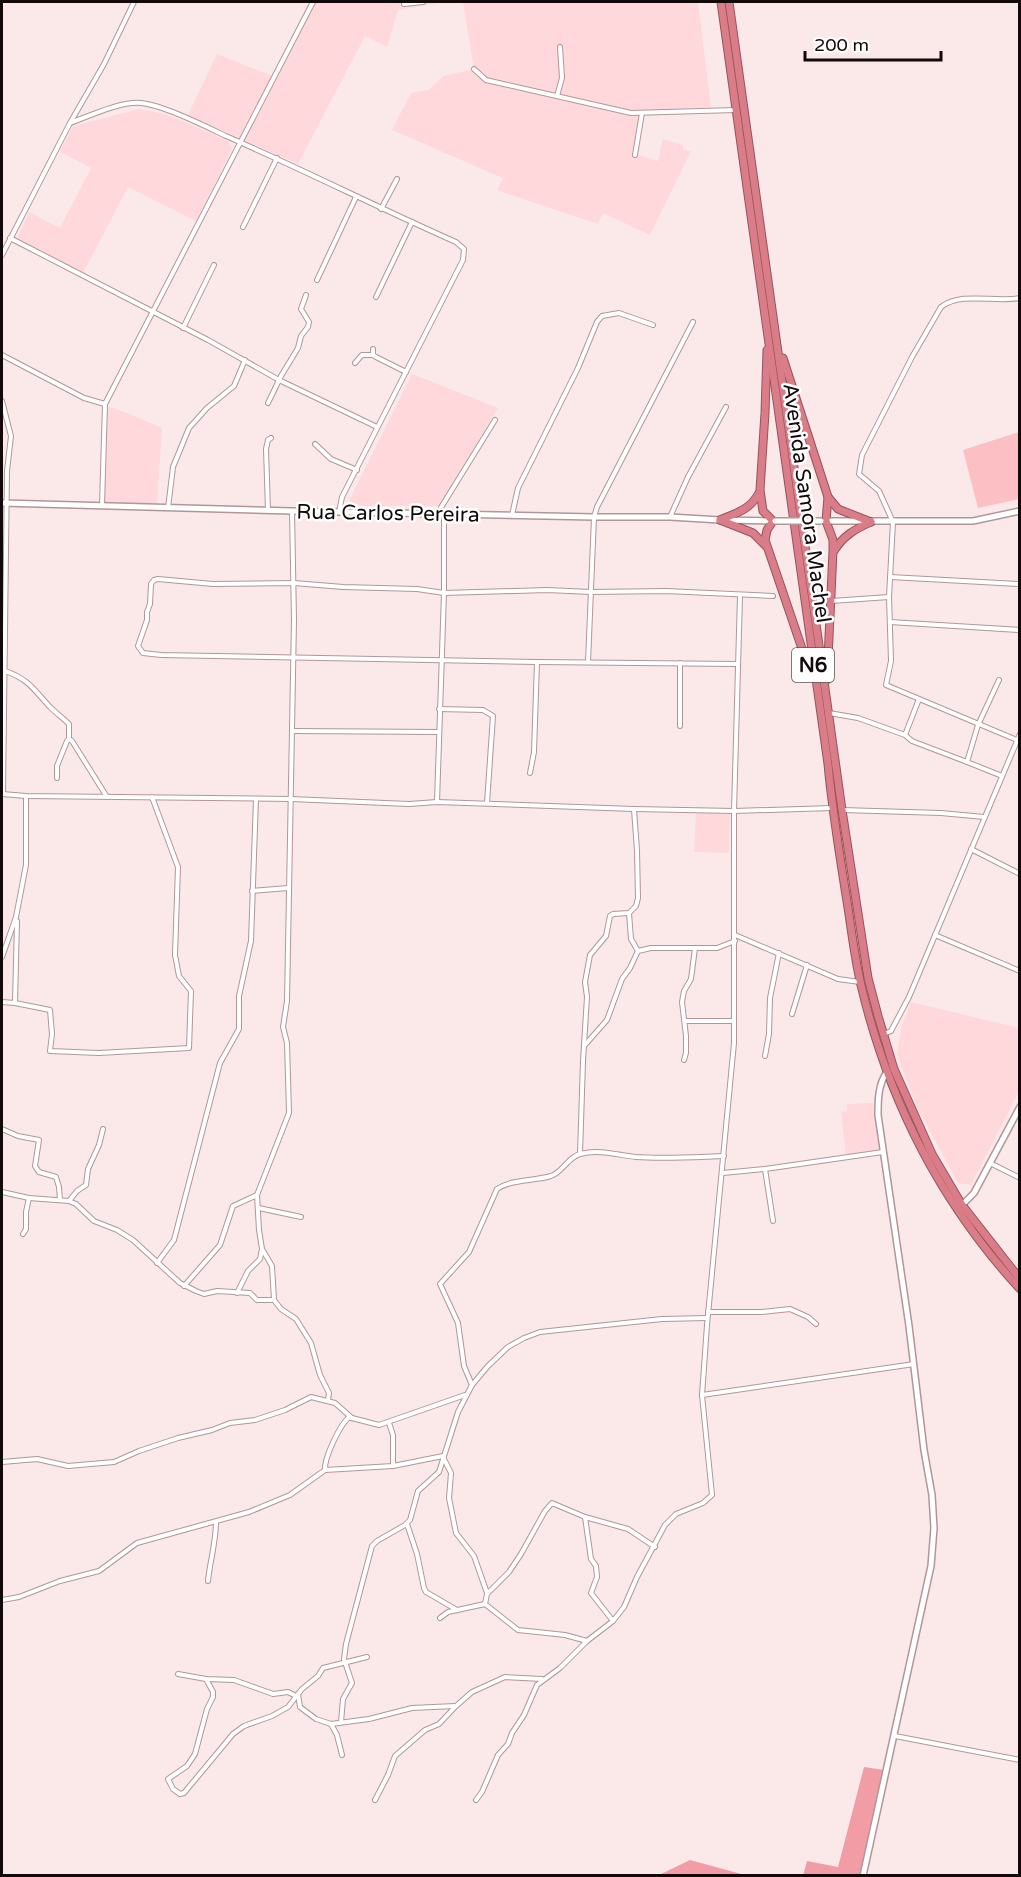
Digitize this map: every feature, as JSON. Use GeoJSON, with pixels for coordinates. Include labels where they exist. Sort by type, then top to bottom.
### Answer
{"type":"FeatureCollection","features":[{"type":"Feature","properties":{"kind":"highway","name":"Avenida Samora Machel"},"geometry":{"type":"LineString","coordinates":[[721,2],[828,764],[832,808],[860,982],[887,1072],[915,1136],[943,1189],[979,1241],[1020,1289]]}},
{"type":"Feature","properties":{"kind":"highway","name":"Avenida Samora Machel"},"geometry":{"type":"LineString","coordinates":[[729,2],[828,712],[868,978],[883,1034],[907,1100],[932,1154],[962,1205],[1020,1279]]}},
{"type":"Feature","properties":{"kind":"highway"},"geometry":{"type":"LineString","coordinates":[[768,341],[765,360],[765,413],[760,490],[763,511],[774,521],[765,535],[766,546],[816,687]]}},
{"type":"Feature","properties":{"kind":"highway"},"geometry":{"type":"LineString","coordinates":[[778,348],[828,497],[838,509],[871,522]]}},
{"type":"Feature","properties":{"kind":"highway"},"geometry":{"type":"LineString","coordinates":[[720,520],[747,508],[754,502],[760,490]]}},
{"type":"Feature","properties":{"kind":"highway"},"geometry":{"type":"LineString","coordinates":[[827,698],[833,551],[833,540],[824,521],[828,497]]}},
{"type":"Feature","properties":{"kind":"highway"},"geometry":{"type":"LineString","coordinates":[[720,520],[753,533],[766,546]]}},
{"type":"Feature","properties":{"kind":"highway"},"geometry":{"type":"LineString","coordinates":[[833,551],[843,537],[871,522]]}},
{"type":"Feature","properties":{"kind":"main road","name":"Rua Carlos Pereira"},"geometry":{"type":"LineString","coordinates":[[4,503],[871,522],[973,521],[1020,511]]}},
{"type":"Feature","properties":{"kind":"main road"},"geometry":{"type":"LineString","coordinates":[[863,1875],[931,1566],[934,1528],[932,1495],[924,1450],[878,1101],[882,1078],[887,1072]]}},
{"type":"Feature","properties":{"kind":"main road"},"geometry":{"type":"LineString","coordinates":[[962,1205],[974,1193],[1020,1107]]}},
{"type":"Feature","properties":{"kind":"street"},"geometry":{"type":"LineString","coordinates":[[2,255],[70,123],[109,56],[134,2]]}},
{"type":"Feature","properties":{"kind":"street"},"geometry":{"type":"LineString","coordinates":[[102,505],[105,404],[239,141],[291,48],[313,2]]}},
{"type":"Feature","properties":{"kind":"street"},"geometry":{"type":"LineString","coordinates":[[404,4],[423,2]]}},
{"type":"Feature","properties":{"kind":"street"},"geometry":{"type":"LineString","coordinates":[[557,96],[562,78],[560,47]]}},
{"type":"Feature","properties":{"kind":"street"},"geometry":{"type":"LineString","coordinates":[[474,69],[486,80],[631,113],[736,110]]}},
{"type":"Feature","properties":{"kind":"street"},"geometry":{"type":"LineString","coordinates":[[70,123],[127,104],[141,103],[191,120],[277,158],[381,209],[456,242],[464,249],[465,254],[342,497],[339,512]]}},
{"type":"Feature","properties":{"kind":"street"},"geometry":{"type":"LineString","coordinates":[[635,155],[642,113]]}},
{"type":"Feature","properties":{"kind":"street"},"geometry":{"type":"LineString","coordinates":[[243,226],[277,158]]}},
{"type":"Feature","properties":{"kind":"street"},"geometry":{"type":"LineString","coordinates":[[381,209],[397,178]]}},
{"type":"Feature","properties":{"kind":"street"},"geometry":{"type":"LineString","coordinates":[[317,280],[356,197]]}},
{"type":"Feature","properties":{"kind":"street"},"geometry":{"type":"LineString","coordinates":[[376,297],[412,222]]}},
{"type":"Feature","properties":{"kind":"street"},"geometry":{"type":"LineString","coordinates":[[10,238],[246,360],[279,380],[377,427]]}},
{"type":"Feature","properties":{"kind":"street"},"geometry":{"type":"LineString","coordinates":[[183,328],[214,265]]}},
{"type":"Feature","properties":{"kind":"street"},"geometry":{"type":"LineString","coordinates":[[268,403],[298,348],[301,336],[308,327],[309,322],[301,309],[306,295]]}},
{"type":"Feature","properties":{"kind":"street"},"geometry":{"type":"LineString","coordinates":[[1018,742],[886,685],[891,661],[889,597],[893,522],[879,491],[859,474],[862,455],[929,325],[941,307],[954,300],[1020,298]]}},
{"type":"Feature","properties":{"kind":"street"},"geometry":{"type":"LineString","coordinates":[[512,515],[518,488],[578,368],[597,322],[602,316],[619,313],[653,325]]}},
{"type":"Feature","properties":{"kind":"street"},"geometry":{"type":"LineString","coordinates":[[588,663],[594,517],[597,507],[693,322]]}},
{"type":"Feature","properties":{"kind":"street"},"geometry":{"type":"LineString","coordinates":[[355,363],[362,355],[373,352],[406,372]]}},
{"type":"Feature","properties":{"kind":"street"},"geometry":{"type":"LineString","coordinates":[[2,356],[58,386],[84,398],[105,404]]}},
{"type":"Feature","properties":{"kind":"street"},"geometry":{"type":"LineString","coordinates":[[168,508],[173,467],[189,428],[207,408],[234,386],[246,360]]}},
{"type":"Feature","properties":{"kind":"street"},"geometry":{"type":"LineString","coordinates":[[2,401],[11,436],[4,503],[5,671],[2,794],[291,799],[409,804],[437,802],[734,811],[832,808]]}},
{"type":"Feature","properties":{"kind":"street"},"geometry":{"type":"LineString","coordinates":[[670,517],[688,477],[726,407]]}},
{"type":"Feature","properties":{"kind":"street"},"geometry":{"type":"LineString","coordinates":[[436,514],[495,420]]}},
{"type":"Feature","properties":{"kind":"street"},"geometry":{"type":"LineString","coordinates":[[268,510],[266,449],[268,440],[271,438]]}},
{"type":"Feature","properties":{"kind":"street"},"geometry":{"type":"LineString","coordinates":[[315,444],[331,459],[357,470]]}},
{"type":"Feature","properties":{"kind":"street"},"geometry":{"type":"LineString","coordinates":[[237,1293],[248,1271],[258,1261],[262,1249],[257,1195],[289,1113],[287,1043],[283,1027],[287,1001],[294,656],[292,511]]}},
{"type":"Feature","properties":{"kind":"street"},"geometry":{"type":"LineString","coordinates":[[437,802],[444,593],[444,514]]}},
{"type":"Feature","properties":{"kind":"street"},"geometry":{"type":"LineString","coordinates":[[890,577],[1020,584]]}},
{"type":"Feature","properties":{"kind":"street"},"geometry":{"type":"LineString","coordinates":[[737,664],[161,655],[142,653],[138,646],[147,620],[154,580],[213,584],[294,583],[417,589],[444,593],[547,590],[666,591],[773,596]]}},
{"type":"Feature","properties":{"kind":"street"},"geometry":{"type":"LineString","coordinates":[[476,1800],[482,1792],[498,1755],[508,1744],[512,1733],[524,1715],[532,1694],[542,1680],[560,1668],[587,1641],[613,1621],[628,1601],[637,1577],[655,1547],[660,1533],[671,1519],[682,1511],[703,1503],[712,1495],[702,1395],[707,1318],[734,1043],[734,811],[740,596]]}},
{"type":"Feature","properties":{"kind":"street"},"geometry":{"type":"LineString","coordinates":[[831,601],[889,597]]}},
{"type":"Feature","properties":{"kind":"street"},"geometry":{"type":"LineString","coordinates":[[890,622],[1020,630]]}},
{"type":"Feature","properties":{"kind":"street"},"geometry":{"type":"LineString","coordinates":[[530,773],[534,752],[537,662]]}},
{"type":"Feature","properties":{"kind":"street"},"geometry":{"type":"LineString","coordinates":[[680,663],[680,726]]}},
{"type":"Feature","properties":{"kind":"street"},"geometry":{"type":"LineString","coordinates":[[5,671],[21,677],[32,685],[50,707],[69,724],[69,740],[57,766],[57,778]]}},
{"type":"Feature","properties":{"kind":"street"},"geometry":{"type":"LineString","coordinates":[[967,762],[978,725],[999,680]]}},
{"type":"Feature","properties":{"kind":"street"},"geometry":{"type":"LineString","coordinates":[[905,735],[919,699]]}},
{"type":"Feature","properties":{"kind":"street"},"geometry":{"type":"LineString","coordinates":[[439,709],[483,710],[493,716],[487,804]]}},
{"type":"Feature","properties":{"kind":"street"},"geometry":{"type":"LineString","coordinates":[[828,712],[858,718],[905,735],[912,741],[1002,776]]}},
{"type":"Feature","properties":{"kind":"street"},"geometry":{"type":"LineString","coordinates":[[292,731],[439,732]]}},
{"type":"Feature","properties":{"kind":"street"},"geometry":{"type":"LineString","coordinates":[[883,1034],[891,1031],[909,998],[1020,734]]}},
{"type":"Feature","properties":{"kind":"street"},"geometry":{"type":"LineString","coordinates":[[69,740],[72,741],[107,797]]}},
{"type":"Feature","properties":{"kind":"street"},"geometry":{"type":"LineString","coordinates":[[2,957],[16,917],[26,865],[26,796]]}},
{"type":"Feature","properties":{"kind":"street"},"geometry":{"type":"LineString","coordinates":[[2,1002],[51,1010],[50,1051],[99,1053],[189,1048],[191,991],[179,976],[175,955],[178,867],[152,797]]}},
{"type":"Feature","properties":{"kind":"street"},"geometry":{"type":"LineString","coordinates":[[157,1263],[174,1240],[220,1063],[239,1029],[239,996],[251,941],[256,799]]}},
{"type":"Feature","properties":{"kind":"street"},"geometry":{"type":"LineString","coordinates":[[580,1154],[587,997],[585,982],[590,955],[606,936],[610,916],[629,913],[636,906],[638,851],[634,809]]}},
{"type":"Feature","properties":{"kind":"street"},"geometry":{"type":"LineString","coordinates":[[842,810],[941,813],[984,817]]}},
{"type":"Feature","properties":{"kind":"street"},"geometry":{"type":"LineString","coordinates":[[971,849],[1020,874]]}},
{"type":"Feature","properties":{"kind":"street"},"geometry":{"type":"LineString","coordinates":[[252,891],[288,888]]}},
{"type":"Feature","properties":{"kind":"street"},"geometry":{"type":"LineString","coordinates":[[629,913],[631,939],[638,951]]}},
{"type":"Feature","properties":{"kind":"street"},"geometry":{"type":"LineString","coordinates":[[15,1003],[16,917]]}},
{"type":"Feature","properties":{"kind":"street"},"geometry":{"type":"LineString","coordinates":[[735,935],[838,979],[860,982]]}},
{"type":"Feature","properties":{"kind":"street"},"geometry":{"type":"LineString","coordinates":[[936,935],[1020,971]]}},
{"type":"Feature","properties":{"kind":"street"},"geometry":{"type":"LineString","coordinates":[[584,1046],[607,1020],[622,979],[638,951],[645,948],[717,948],[735,941]]}},
{"type":"Feature","properties":{"kind":"street"},"geometry":{"type":"LineString","coordinates":[[684,1060],[686,1021],[682,1015],[681,1002],[691,979],[694,948]]}},
{"type":"Feature","properties":{"kind":"street"},"geometry":{"type":"LineString","coordinates":[[765,1056],[769,1034],[770,998],[779,953]]}},
{"type":"Feature","properties":{"kind":"street"},"geometry":{"type":"LineString","coordinates":[[792,1014],[807,965]]}},
{"type":"Feature","properties":{"kind":"street"},"geometry":{"type":"LineString","coordinates":[[686,1021],[734,1021]]}},
{"type":"Feature","properties":{"kind":"street"},"geometry":{"type":"LineString","coordinates":[[1013,1119],[1020,1123]]}},
{"type":"Feature","properties":{"kind":"street"},"geometry":{"type":"LineString","coordinates":[[2,1129],[18,1136],[39,1140],[35,1166],[39,1172],[56,1177],[60,1200]]}},
{"type":"Feature","properties":{"kind":"street"},"geometry":{"type":"LineString","coordinates":[[69,1201],[78,1189],[86,1185],[88,1169],[99,1145],[103,1129]]}},
{"type":"Feature","properties":{"kind":"street"},"geometry":{"type":"LineString","coordinates":[[472,1385],[464,1366],[458,1323],[440,1284],[469,1252],[497,1189],[509,1184],[552,1176],[580,1154],[596,1152],[635,1157],[680,1158],[724,1156]]}},
{"type":"Feature","properties":{"kind":"street"},"geometry":{"type":"LineString","coordinates":[[723,1173],[884,1152]]}},
{"type":"Feature","properties":{"kind":"street"},"geometry":{"type":"LineString","coordinates":[[990,1163],[1020,1178]]}},
{"type":"Feature","properties":{"kind":"street"},"geometry":{"type":"LineString","coordinates":[[765,1169],[773,1221]]}},
{"type":"Feature","properties":{"kind":"street"},"geometry":{"type":"LineString","coordinates":[[2,1192],[30,1198],[69,1201],[82,1208],[94,1221],[117,1230],[133,1240],[184,1286],[204,1294],[217,1291],[250,1293],[257,1300],[274,1300]]}},
{"type":"Feature","properties":{"kind":"street"},"geometry":{"type":"LineString","coordinates":[[184,1286],[220,1245],[233,1206],[257,1195]]}},
{"type":"Feature","properties":{"kind":"street"},"geometry":{"type":"LineString","coordinates":[[23,1234],[26,1229],[26,1212],[30,1198]]}},
{"type":"Feature","properties":{"kind":"street"},"geometry":{"type":"LineString","coordinates":[[259,1208],[301,1217]]}},
{"type":"Feature","properties":{"kind":"street"},"geometry":{"type":"LineString","coordinates":[[262,1249],[272,1266],[274,1300],[296,1319],[310,1343],[320,1375],[329,1393],[328,1400]]}},
{"type":"Feature","properties":{"kind":"street"},"geometry":{"type":"LineString","coordinates":[[708,1312],[760,1312],[790,1309],[808,1317],[816,1324]]}},
{"type":"Feature","properties":{"kind":"street"},"geometry":{"type":"LineString","coordinates":[[458,1610],[426,1592],[407,1524],[418,1491],[439,1472],[465,1395],[488,1366],[508,1347],[540,1332],[662,1319],[707,1318]]}},
{"type":"Feature","properties":{"kind":"street"},"geometry":{"type":"LineString","coordinates":[[702,1395],[914,1364]]}},
{"type":"Feature","properties":{"kind":"street"},"geometry":{"type":"LineString","coordinates":[[2,1462],[37,1459],[68,1466],[114,1462],[178,1437],[255,1420],[285,1410],[309,1397],[328,1400],[352,1418],[375,1425],[389,1423],[465,1395]]}},
{"type":"Feature","properties":{"kind":"street"},"geometry":{"type":"LineString","coordinates":[[325,1470],[324,1465],[332,1445],[344,1423],[348,1418],[352,1418]]}},
{"type":"Feature","properties":{"kind":"street"},"geometry":{"type":"LineString","coordinates":[[389,1423],[393,1435],[393,1466]]}},
{"type":"Feature","properties":{"kind":"street"},"geometry":{"type":"LineString","coordinates":[[2,1600],[20,1597],[60,1581],[99,1571],[137,1543],[249,1512],[283,1498],[325,1470],[393,1466],[443,1456]]}},
{"type":"Feature","properties":{"kind":"street"},"geometry":{"type":"LineString","coordinates":[[443,1456],[451,1473],[449,1498],[456,1533],[474,1556],[488,1593]]}},
{"type":"Feature","properties":{"kind":"street"},"geometry":{"type":"LineString","coordinates":[[485,1604],[488,1593],[521,1554],[545,1511],[552,1503],[585,1517],[628,1529],[655,1547]]}},
{"type":"Feature","properties":{"kind":"street"},"geometry":{"type":"LineString","coordinates":[[585,1517],[591,1559],[596,1566],[597,1576],[591,1593],[613,1621]]}},
{"type":"Feature","properties":{"kind":"street"},"geometry":{"type":"LineString","coordinates":[[208,1581],[217,1534],[216,1522]]}},
{"type":"Feature","properties":{"kind":"street"},"geometry":{"type":"LineString","coordinates":[[341,1722],[343,1699],[352,1683],[345,1664],[346,1644],[372,1546],[407,1524]]}},
{"type":"Feature","properties":{"kind":"street"},"geometry":{"type":"LineString","coordinates":[[440,1618],[448,1612],[485,1604]]}},
{"type":"Feature","properties":{"kind":"street"},"geometry":{"type":"LineString","coordinates":[[485,1604],[518,1630],[565,1635],[587,1641]]}},
{"type":"Feature","properties":{"kind":"street"},"geometry":{"type":"LineString","coordinates":[[206,1679],[213,1692],[213,1697],[206,1711],[195,1754],[187,1766],[168,1779],[178,1793],[184,1793],[233,1734],[244,1726],[272,1716],[286,1708],[318,1676],[322,1668],[367,1657]]}},
{"type":"Feature","properties":{"kind":"street"},"geometry":{"type":"LineString","coordinates":[[178,1674],[206,1679],[234,1680],[273,1694],[288,1692],[297,1695]]}},
{"type":"Feature","properties":{"kind":"street"},"geometry":{"type":"LineString","coordinates":[[375,1800],[388,1775],[393,1758],[425,1730],[439,1724],[472,1692],[505,1677],[542,1680]]}},
{"type":"Feature","properties":{"kind":"street"},"geometry":{"type":"LineString","coordinates":[[297,1695],[300,1707],[316,1719],[331,1724],[374,1718],[412,1708],[456,1706]]}},
{"type":"Feature","properties":{"kind":"street"},"geometry":{"type":"LineString","coordinates":[[331,1724],[337,1735],[342,1755]]}},
{"type":"Feature","properties":{"kind":"street"},"geometry":{"type":"LineString","coordinates":[[895,1736],[1020,1760]]}},
{"type":"Feature","properties":{"kind":"shaded area"},"geometry":{"type":"Polygon","coordinates":[[[309,2],[444,2],[398,10],[387,47],[365,36],[298,164],[188,115],[217,54],[272,76],[309,2]]]}},
{"type":"Feature","properties":{"kind":"shaded area"},"geometry":{"type":"Polygon","coordinates":[[[463,2],[698,2],[711,107],[641,111],[633,153],[658,161],[663,139],[683,145],[683,150],[691,151],[650,235],[603,213],[598,224],[497,190],[503,178],[392,130],[411,93],[429,90],[443,76],[474,69],[463,2]]]}},
{"type":"Feature","properties":{"kind":"shaded area"},"geometry":{"type":"Polygon","coordinates":[[[139,109],[165,114],[228,141],[232,149],[196,221],[128,187],[81,277],[16,241],[29,212],[60,228],[91,168],[60,152],[73,126],[139,109]]]}},
{"type":"Feature","properties":{"kind":"shaded area"},"geometry":{"type":"Polygon","coordinates":[[[412,374],[498,408],[439,506],[351,506],[348,503],[412,374]]]}},
{"type":"Feature","properties":{"kind":"shaded area"},"geometry":{"type":"Polygon","coordinates":[[[107,407],[115,408],[162,428],[157,506],[104,504],[107,407]]]}},
{"type":"Feature","properties":{"kind":"shaded area"},"geometry":{"type":"Polygon","coordinates":[[[1019,432],[1019,499],[978,508],[963,450],[1019,432]]]}},
{"type":"Feature","properties":{"kind":"shaded area"},"geometry":{"type":"Polygon","coordinates":[[[696,812],[730,813],[729,853],[694,852],[696,812]]]}},
{"type":"Feature","properties":{"kind":"shaded area"},"geometry":{"type":"Polygon","coordinates":[[[911,1002],[1019,1028],[1019,1091],[971,1185],[958,1183],[918,1109],[897,1055],[902,1025],[911,1002]]]}},
{"type":"Feature","properties":{"kind":"shaded area"},"geometry":{"type":"Polygon","coordinates":[[[874,1103],[879,1151],[846,1154],[841,1112],[847,1111],[847,1104],[874,1103]]]}},
{"type":"Feature","properties":{"kind":"shaded area"},"geometry":{"type":"Polygon","coordinates":[[[864,1767],[884,1770],[862,1875],[803,1876],[807,1861],[838,1867],[864,1767]]]}},
{"type":"Feature","properties":{"kind":"shaded area"},"geometry":{"type":"Polygon","coordinates":[[[690,1860],[745,1875],[659,1875],[690,1860]]]}}]}
